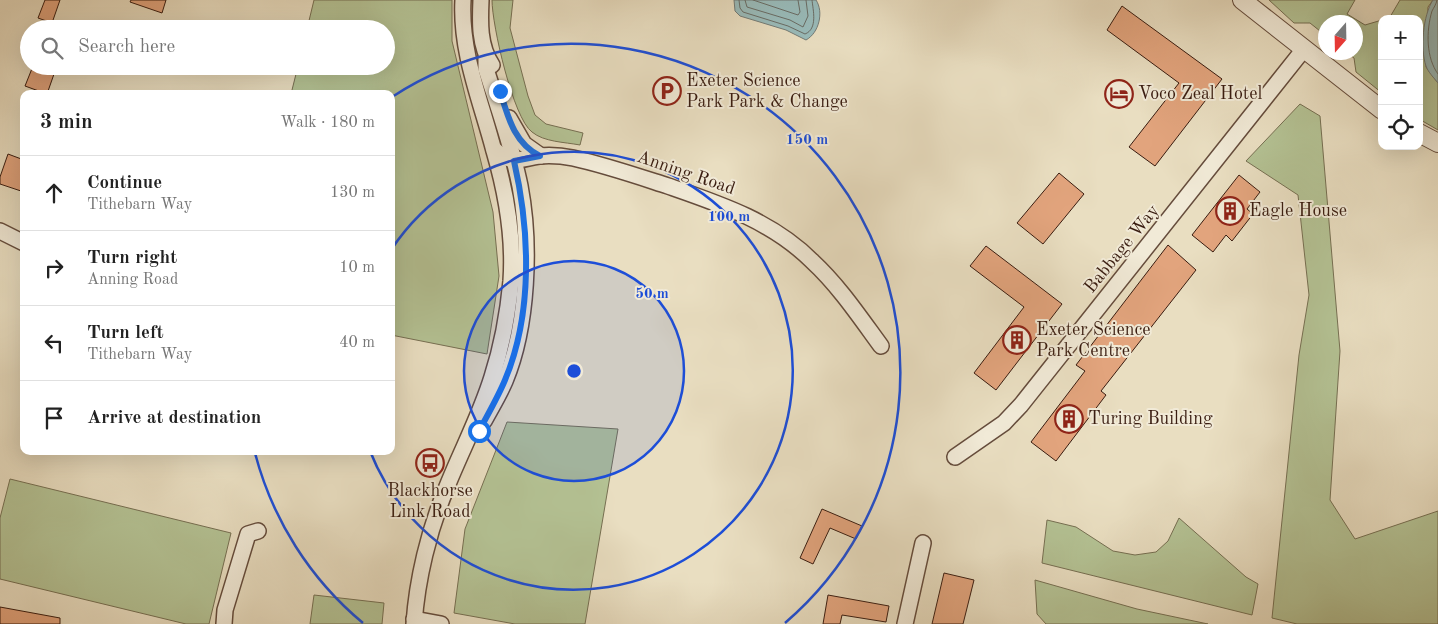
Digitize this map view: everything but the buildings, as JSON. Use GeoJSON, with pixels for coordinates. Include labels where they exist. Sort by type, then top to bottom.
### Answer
{"type":"FeatureCollection","features":[{"type":"Feature","properties":{"kind":"street"},"geometry":{"type":"LineString","coordinates":[[463,0],[467,50],[479,105],[494,150],[506,204]]}},
{"type":"Feature","properties":{"kind":"street"},"geometry":{"type":"LineString","coordinates":[[465,449],[479,431],[505,382],[522,316],[526,258],[520,188],[514,161],[486,69],[480,20],[481,0]]}},
{"type":"Feature","properties":{"kind":"street"},"geometry":{"type":"LineString","coordinates":[[1242,0],[1378,107]]}},
{"type":"Feature","properties":{"kind":"street","name":"Babbage Way"},"geometry":{"type":"LineString","coordinates":[[960,454],[994,430],[1021,406],[1304,49]]}},
{"type":"Feature","properties":{"kind":"street"},"geometry":{"type":"LineString","coordinates":[[486,57],[493,68],[511,125],[524,144],[540,156]]}},
{"type":"Feature","properties":{"kind":"street"},"geometry":{"type":"LineString","coordinates":[[1423,136],[1438,143]]}},
{"type":"Feature","properties":{"kind":"street"},"geometry":{"type":"LineString","coordinates":[[494,150],[502,158],[514,161]]}},
{"type":"Feature","properties":{"kind":"street","name":"Anning Road"},"geometry":{"type":"LineString","coordinates":[[514,161],[540,156],[572,158],[644,178],[730,207],[758,221],[811,259],[843,294],[881,346]]}},
{"type":"Feature","properties":{"kind":"street"},"geometry":{"type":"LineString","coordinates":[[441,624],[414,621],[432,530],[446,488],[465,449],[492,378],[507,313],[511,279],[506,204],[508,171],[514,161]]}},
{"type":"Feature","properties":{"kind":"street"},"geometry":{"type":"LineString","coordinates":[[0,231],[20,241]]}},
{"type":"Feature","properties":{"kind":"street"},"geometry":{"type":"LineString","coordinates":[[224,624],[225,610],[248,534],[258,531]]}},
{"type":"Feature","properties":{"kind":"street"},"geometry":{"type":"LineString","coordinates":[[905,624],[923,543]]}},
{"type":"Feature","properties":{"kind":"green space"},"geometry":{"type":"Polygon","coordinates":[[[314,0],[452,0],[452,41],[493,212],[499,276],[487,354],[395,336],[395,90],[292,90],[296,75],[395,75],[395,20],[309,20],[314,0]]]}},
{"type":"Feature","properties":{"kind":"green space"},"geometry":{"type":"Polygon","coordinates":[[[492,0],[513,0],[510,28],[535,115],[546,124],[583,133],[580,145],[542,138],[532,132],[525,123],[511,91],[505,70],[492,0]]]}},
{"type":"Feature","properties":{"kind":"green space"},"geometry":{"type":"Polygon","coordinates":[[[1269,0],[1355,0],[1347,14],[1349,15],[1318,15],[1318,29],[1310,23],[1294,23],[1269,0]]]}},
{"type":"Feature","properties":{"kind":"green space"},"geometry":{"type":"Polygon","coordinates":[[[1400,0],[1433,0],[1428,7],[1426,67],[1438,83],[1438,130],[1423,121],[1423,15],[1391,15],[1400,0]]]}},
{"type":"Feature","properties":{"kind":"green space"},"geometry":{"type":"Polygon","coordinates":[[[1378,21],[1378,90],[1356,72],[1354,60],[1363,60],[1363,24],[1365,25],[1378,21]]]}},
{"type":"Feature","properties":{"kind":"green space"},"geometry":{"type":"Polygon","coordinates":[[[1300,104],[1320,116],[1340,351],[1330,500],[1355,539],[1438,511],[1438,624],[1297,624],[1272,618],[1299,355],[1309,295],[1298,195],[1246,161],[1300,104]]]}},
{"type":"Feature","properties":{"kind":"green space"},"geometry":{"type":"Polygon","coordinates":[[[507,422],[618,429],[585,624],[515,624],[454,613],[465,529],[507,422]]]}},
{"type":"Feature","properties":{"kind":"green space"},"geometry":{"type":"Polygon","coordinates":[[[10,479],[231,533],[209,624],[186,624],[0,579],[0,518],[10,479]]]}},
{"type":"Feature","properties":{"kind":"green space"},"geometry":{"type":"Polygon","coordinates":[[[1179,518],[1246,577],[1258,584],[1252,615],[1042,563],[1047,520],[1076,527],[1113,551],[1135,555],[1156,552],[1168,541],[1179,518]]]}},
{"type":"Feature","properties":{"kind":"green space"},"geometry":{"type":"Polygon","coordinates":[[[1035,580],[1137,609],[1208,624],[1046,624],[1037,614],[1035,580]]]}},
{"type":"Feature","properties":{"kind":"green space"},"geometry":{"type":"Polygon","coordinates":[[[314,595],[384,603],[382,624],[310,624],[314,595]]]}},
{"type":"Feature","properties":{"kind":"water"},"geometry":{"type":"Polygon","coordinates":[[[734,0],[816,0],[820,10],[819,22],[814,32],[806,40],[786,30],[740,16],[735,11],[734,0]]]}},
{"type":"Feature","properties":{"kind":"water"},"geometry":{"type":"Polygon","coordinates":[[[1433,0],[1438,0],[1438,83],[1427,68],[1423,51],[1425,23],[1433,0]]]}},
{"type":"Feature","properties":{"kind":"place","name":"Exeter Science Park Park & Change"},"geometry":{"type":"Point","coordinates":[667,91]}},
{"type":"Feature","properties":{"kind":"place","name":"Voco Zeal Hotel"},"geometry":{"type":"Point","coordinates":[1119,94]}},
{"type":"Feature","properties":{"kind":"place","name":"Eagle House"},"geometry":{"type":"Point","coordinates":[1230,211]}},
{"type":"Feature","properties":{"kind":"place","name":"Exeter Science Park Centre"},"geometry":{"type":"Point","coordinates":[1017,340]}},
{"type":"Feature","properties":{"kind":"place","name":"Turing Building"},"geometry":{"type":"Point","coordinates":[1069,419]}},
{"type":"Feature","properties":{"kind":"place","name":"Blackhorse Link Road"},"geometry":{"type":"Point","coordinates":[430,463]}},
{"type":"Feature","properties":{"kind":"route"},"geometry":{"type":"LineString","coordinates":[[479,431],[505,382],[522,316],[526,258],[520,188],[514,161],[540,156],[531,151],[515,133],[500,91]]}}]}
